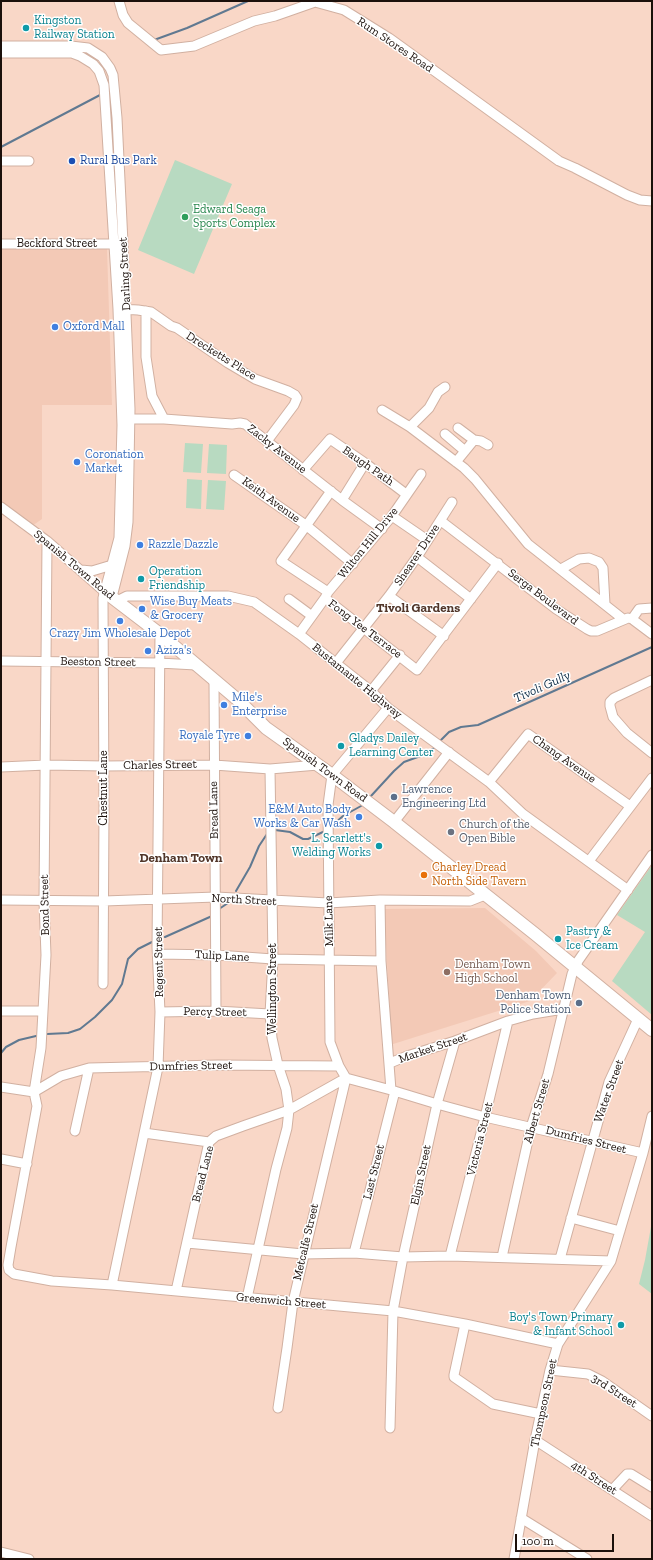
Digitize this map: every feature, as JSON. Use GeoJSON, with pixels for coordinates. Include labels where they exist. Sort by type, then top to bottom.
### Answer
{"type":"FeatureCollection","features":[{"type":"Feature","properties":{"kind":"main road","name":"Spanish Town Road"},"geometry":{"type":"LineString","coordinates":[[111,597],[160,634],[238,700],[266,728],[332,774],[394,822],[652,1030]]}},
{"type":"Feature","properties":{"kind":"street","name":"Rum Stores Road"},"geometry":{"type":"LineString","coordinates":[[119,1],[123,15],[128,23],[161,50],[194,46],[254,21],[275,16],[315,2],[344,10],[389,38],[559,161],[576,168],[627,196],[640,200],[652,201]]}},
{"type":"Feature","properties":{"kind":"street","name":"Darling Street"},"geometry":{"type":"LineString","coordinates":[[1,46],[71,46],[88,48],[98,53],[106,62],[113,75],[117,118],[119,244],[122,309],[130,419],[128,522],[125,546],[111,597]]}},
{"type":"Feature","properties":{"kind":"street","name":"Darling Street"},"geometry":{"type":"LineString","coordinates":[[1,53],[72,53],[86,58],[93,64],[102,78],[107,119],[113,225],[119,244]]}},
{"type":"Feature","properties":{"kind":"street"},"geometry":{"type":"LineString","coordinates":[[107,119],[117,118]]}},
{"type":"Feature","properties":{"kind":"street"},"geometry":{"type":"LineString","coordinates":[[1,161],[29,161]]}},
{"type":"Feature","properties":{"kind":"street","name":"Beckford Street"},"geometry":{"type":"LineString","coordinates":[[4,244],[119,244]]}},
{"type":"Feature","properties":{"kind":"street","name":"Darling Street"},"geometry":{"type":"LineString","coordinates":[[111,597],[112,565],[119,538],[120,514],[122,309]]}},
{"type":"Feature","properties":{"kind":"street","name":"Drecketts Place"},"geometry":{"type":"LineString","coordinates":[[122,309],[151,312],[255,379],[288,390],[295,395],[297,398],[294,405],[268,441]]}},
{"type":"Feature","properties":{"kind":"street"},"geometry":{"type":"LineString","coordinates":[[146,311],[146,357],[152,396],[164,420]]}},
{"type":"Feature","properties":{"kind":"street"},"geometry":{"type":"LineString","coordinates":[[410,426],[429,408],[438,392],[445,387]]}},
{"type":"Feature","properties":{"kind":"street"},"geometry":{"type":"LineString","coordinates":[[382,410],[410,426],[464,468],[475,479],[528,544],[605,604],[652,634]]}},
{"type":"Feature","properties":{"kind":"street","name":"Zacky Avenue"},"geometry":{"type":"LineString","coordinates":[[130,419],[245,424],[342,500],[382,528]]}},
{"type":"Feature","properties":{"kind":"street"},"geometry":{"type":"LineString","coordinates":[[458,428],[474,440],[481,441],[488,445]]}},
{"type":"Feature","properties":{"kind":"street"},"geometry":{"type":"LineString","coordinates":[[445,434],[465,451]]}},
{"type":"Feature","properties":{"kind":"street","name":"Baugh Path"},"geometry":{"type":"LineString","coordinates":[[303,470],[330,439],[406,494]]}},
{"type":"Feature","properties":{"kind":"street"},"geometry":{"type":"LineString","coordinates":[[456,462],[474,440]]}},
{"type":"Feature","properties":{"kind":"street"},"geometry":{"type":"LineString","coordinates":[[342,500],[365,463]]}},
{"type":"Feature","properties":{"kind":"street","name":"Wilton Hill Drive"},"geometry":{"type":"LineString","coordinates":[[299,634],[326,595],[392,516],[421,474]]}},
{"type":"Feature","properties":{"kind":"street","name":"Keith Avenue"},"geometry":{"type":"LineString","coordinates":[[234,475],[267,496],[353,564]]}},
{"type":"Feature","properties":{"kind":"street"},"geometry":{"type":"LineString","coordinates":[[306,526],[331,491]]}},
{"type":"Feature","properties":{"kind":"street","name":"Shearer Drive"},"geometry":{"type":"LineString","coordinates":[[336,663],[389,596],[417,557],[452,502]]}},
{"type":"Feature","properties":{"kind":"street","name":"Spanish Town Road"},"geometry":{"type":"LineString","coordinates":[[1,507],[47,541],[111,597]]}},
{"type":"Feature","properties":{"kind":"street"},"geometry":{"type":"LineString","coordinates":[[392,516],[427,540]]}},
{"type":"Feature","properties":{"kind":"street","name":"Serga Boulevard"},"geometry":{"type":"LineString","coordinates":[[441,520],[556,609],[591,631],[597,631],[627,619]]}},
{"type":"Feature","properties":{"kind":"street","name":"Fong Yee Terrace"},"geometry":{"type":"LineString","coordinates":[[306,526],[280,561],[326,595],[363,629],[400,655],[418,670]]}},
{"type":"Feature","properties":{"kind":"street","name":"Bond Street"},"geometry":{"type":"LineString","coordinates":[[8,1265],[37,1106],[34,1092],[41,1048],[46,955],[44,901],[47,541]]}},
{"type":"Feature","properties":{"kind":"street"},"geometry":{"type":"LineString","coordinates":[[417,557],[470,599]]}},
{"type":"Feature","properties":{"kind":"street"},"geometry":{"type":"LineString","coordinates":[[561,569],[579,560],[589,558],[599,562],[603,568],[605,604]]}},
{"type":"Feature","properties":{"kind":"street","name":"Serga Boulevard"},"geometry":{"type":"LineString","coordinates":[[418,670],[470,599],[498,564]]}},
{"type":"Feature","properties":{"kind":"street"},"geometry":{"type":"LineString","coordinates":[[81,570],[92,572],[112,565]]}},
{"type":"Feature","properties":{"kind":"street","name":"Bustamante Highway"},"geometry":{"type":"LineString","coordinates":[[111,597],[228,596],[254,602],[336,663],[371,691],[388,708],[489,782],[523,814],[628,890]]}},
{"type":"Feature","properties":{"kind":"street"},"geometry":{"type":"LineString","coordinates":[[389,596],[444,636]]}},
{"type":"Feature","properties":{"kind":"street","name":"Chestnut Lane"},"geometry":{"type":"LineString","coordinates":[[103,984],[103,598],[111,597]]}},
{"type":"Feature","properties":{"kind":"street"},"geometry":{"type":"LineString","coordinates":[[288,599],[312,616]]}},
{"type":"Feature","properties":{"kind":"street"},"geometry":{"type":"LineString","coordinates":[[627,619],[639,609],[652,608]]}},
{"type":"Feature","properties":{"kind":"street","name":"Regent Street"},"geometry":{"type":"LineString","coordinates":[[112,1285],[158,1067],[160,1012],[158,900],[160,634]]}},
{"type":"Feature","properties":{"kind":"street"},"geometry":{"type":"LineString","coordinates":[[371,691],[400,655]]}},
{"type":"Feature","properties":{"kind":"street","name":"Beeston Street"},"geometry":{"type":"LineString","coordinates":[[1,661],[159,663],[196,665]]}},
{"type":"Feature","properties":{"kind":"street"},"geometry":{"type":"LineString","coordinates":[[652,680],[614,698],[610,702],[610,706],[613,717],[627,732],[652,753]]}},
{"type":"Feature","properties":{"kind":"street","name":"Bread Lane"},"geometry":{"type":"LineString","coordinates":[[214,681],[217,955],[216,1011]]}},
{"type":"Feature","properties":{"kind":"street"},"geometry":{"type":"LineString","coordinates":[[332,774],[388,708]]}},
{"type":"Feature","properties":{"kind":"street","name":"Chang Avenue"},"geometry":{"type":"LineString","coordinates":[[489,782],[528,734],[630,806]]}},
{"type":"Feature","properties":{"kind":"street"},"geometry":{"type":"LineString","coordinates":[[394,822],[449,752]]}},
{"type":"Feature","properties":{"kind":"street","name":"Charles Street"},"geometry":{"type":"LineString","coordinates":[[1,767],[46,765],[214,765],[270,769],[318,765]]}},
{"type":"Feature","properties":{"kind":"street","name":"Wellington Street"},"geometry":{"type":"LineString","coordinates":[[247,1298],[276,1169],[287,1128],[289,1110],[286,1089],[278,1065],[272,1038],[270,1014],[273,959],[273,901],[270,769]]}},
{"type":"Feature","properties":{"kind":"street","name":"Milk Lane"},"geometry":{"type":"LineString","coordinates":[[332,774],[328,805],[330,1042],[339,1066]]}},
{"type":"Feature","properties":{"kind":"street"},"geometry":{"type":"LineString","coordinates":[[588,861],[652,778]]}},
{"type":"Feature","properties":{"kind":"street","name":"Albert Street"},"geometry":{"type":"LineString","coordinates":[[502,1257],[531,1127],[548,1074],[572,974],[575,967],[652,855]]}},
{"type":"Feature","properties":{"kind":"street","name":"North Street"},"geometry":{"type":"LineString","coordinates":[[1,900],[104,901],[216,897],[328,903],[380,900],[470,900],[486,895]]}},
{"type":"Feature","properties":{"kind":"street"},"geometry":{"type":"LineString","coordinates":[[380,900],[381,961],[390,1063]]}},
{"type":"Feature","properties":{"kind":"street","name":"Tulip Lane"},"geometry":{"type":"LineString","coordinates":[[158,954],[217,955],[273,959],[381,961]]}},
{"type":"Feature","properties":{"kind":"street","name":"Market Street"},"geometry":{"type":"LineString","coordinates":[[393,1090],[390,1063],[533,1014],[563,1009]]}},
{"type":"Feature","properties":{"kind":"street"},"geometry":{"type":"LineString","coordinates":[[1,1011],[42,1011]]}},
{"type":"Feature","properties":{"kind":"street","name":"Percy Street"},"geometry":{"type":"LineString","coordinates":[[160,1012],[216,1011],[270,1014]]}},
{"type":"Feature","properties":{"kind":"street","name":"Water Street"},"geometry":{"type":"LineString","coordinates":[[560,1258],[610,1082],[638,1018]]}},
{"type":"Feature","properties":{"kind":"street","name":"Victoria Street"},"geometry":{"type":"LineString","coordinates":[[450,1256],[508,1022]]}},
{"type":"Feature","properties":{"kind":"street","name":"Elgin Street"},"geometry":{"type":"LineString","coordinates":[[390,1428],[393,1311],[403,1257],[437,1104],[456,1041]]}},
{"type":"Feature","properties":{"kind":"street","name":"Dumfries Street"},"geometry":{"type":"LineString","coordinates":[[34,1092],[61,1076],[89,1068],[218,1065],[339,1066]]}},
{"type":"Feature","properties":{"kind":"street"},"geometry":{"type":"LineString","coordinates":[[339,1066],[346,1078]]}},
{"type":"Feature","properties":{"kind":"street"},"geometry":{"type":"LineString","coordinates":[[75,1131],[89,1068]]}},
{"type":"Feature","properties":{"kind":"street"},"geometry":{"type":"LineString","coordinates":[[289,1110],[346,1078],[393,1090]]}},
{"type":"Feature","properties":{"kind":"street","name":"Metcalfe Street"},"geometry":{"type":"LineString","coordinates":[[278,1408],[293,1302],[303,1254],[346,1078]]}},
{"type":"Feature","properties":{"kind":"street"},"geometry":{"type":"LineString","coordinates":[[1,1087],[34,1092]]}},
{"type":"Feature","properties":{"kind":"street","name":"Dumfries Street"},"geometry":{"type":"LineString","coordinates":[[393,1090],[485,1117],[643,1154]]}},
{"type":"Feature","properties":{"kind":"street","name":"Last Street"},"geometry":{"type":"LineString","coordinates":[[354,1253],[393,1090]]}},
{"type":"Feature","properties":{"kind":"street","name":"Bread Lane"},"geometry":{"type":"LineString","coordinates":[[176,1291],[209,1142],[216,1136],[289,1110]]}},
{"type":"Feature","properties":{"kind":"street","name":"Thompson Street"},"geometry":{"type":"LineString","coordinates":[[514,1559],[550,1370],[558,1344],[611,1261],[643,1154],[652,1116]]}},
{"type":"Feature","properties":{"kind":"street"},"geometry":{"type":"LineString","coordinates":[[144,1133],[209,1142]]}},
{"type":"Feature","properties":{"kind":"street"},"geometry":{"type":"LineString","coordinates":[[1,1159],[27,1164]]}},
{"type":"Feature","properties":{"kind":"street"},"geometry":{"type":"LineString","coordinates":[[571,1218],[620,1231]]}},
{"type":"Feature","properties":{"kind":"street"},"geometry":{"type":"LineString","coordinates":[[187,1243],[303,1254],[354,1253],[403,1257],[450,1256],[560,1258],[611,1261]]}},
{"type":"Feature","properties":{"kind":"street","name":"Greenwich Street"},"geometry":{"type":"LineString","coordinates":[[8,1265],[9,1270],[14,1274],[52,1281],[112,1285],[393,1311],[465,1324],[558,1344]]}},
{"type":"Feature","properties":{"kind":"street"},"geometry":{"type":"LineString","coordinates":[[465,1324],[454,1378],[493,1404],[541,1414]]}},
{"type":"Feature","properties":{"kind":"street","name":"3rd Street"},"geometry":{"type":"LineString","coordinates":[[550,1370],[588,1374],[602,1381],[652,1416]]}},
{"type":"Feature","properties":{"kind":"street","name":"4th Street"},"geometry":{"type":"LineString","coordinates":[[536,1440],[652,1516]]}},
{"type":"Feature","properties":{"kind":"street"},"geometry":{"type":"LineString","coordinates":[[612,1490],[627,1474],[631,1474],[652,1487]]}},
{"type":"Feature","properties":{"kind":"street"},"geometry":{"type":"LineString","coordinates":[[521,1518],[587,1559]]}},
{"type":"Feature","properties":{"kind":"street"},"geometry":{"type":"LineString","coordinates":[[1,1552],[29,1559]]}},
{"type":"Feature","properties":{"kind":"shaded area","name":"Oxford Mall"},"geometry":{"type":"Polygon","coordinates":[[[1,248],[107,249],[112,405],[42,405],[42,519],[32,526],[1,502],[1,248]]]}},
{"type":"Feature","properties":{"kind":"shaded area","name":"Denham Town High School"},"geometry":{"type":"Polygon","coordinates":[[[485,908],[536,951],[557,973],[530,1001],[390,1045],[390,1016],[384,909],[485,908]]]}},
{"type":"Feature","properties":{"kind":"green space","name":"Edward Seaga Sports Complex"},"geometry":{"type":"Polygon","coordinates":[[[175,160],[232,184],[194,274],[138,250],[175,160]]]}},
{"type":"Feature","properties":{"kind":"green space"},"geometry":{"type":"Polygon","coordinates":[[[185,443],[203,444],[201,473],[183,472],[185,443]]]}},
{"type":"Feature","properties":{"kind":"green space"},"geometry":{"type":"Polygon","coordinates":[[[209,444],[227,445],[226,474],[207,473],[209,444]]]}},
{"type":"Feature","properties":{"kind":"green space"},"geometry":{"type":"Polygon","coordinates":[[[187,479],[202,480],[201,509],[186,508],[187,479]]]}},
{"type":"Feature","properties":{"kind":"green space"},"geometry":{"type":"Polygon","coordinates":[[[208,480],[226,481],[224,510],[206,509],[208,480]]]}},
{"type":"Feature","properties":{"kind":"green space"},"geometry":{"type":"Polygon","coordinates":[[[652,865],[652,1015],[612,981],[645,932],[617,915],[652,865]]]}},
{"type":"Feature","properties":{"kind":"green space"},"geometry":{"type":"Polygon","coordinates":[[[652,1221],[652,1294],[639,1284],[652,1221]]]}},
{"type":"Feature","properties":{"kind":"waterway"},"geometry":{"type":"LineString","coordinates":[[154,40],[187,28],[248,1]]}},
{"type":"Feature","properties":{"kind":"waterway"},"geometry":{"type":"LineString","coordinates":[[1,147],[100,95]]}},
{"type":"Feature","properties":{"kind":"waterway","name":"Tivoli Gully"},"geometry":{"type":"LineString","coordinates":[[441,740],[449,732],[461,727],[478,725],[652,647]]}},
{"type":"Feature","properties":{"kind":"waterway","name":"Tivoli Gully"},"geometry":{"type":"LineString","coordinates":[[371,796],[404,762],[426,754],[434,748]]}},
{"type":"Feature","properties":{"kind":"waterway","name":"Tivoli Gully"},"geometry":{"type":"LineString","coordinates":[[334,824],[343,816],[361,806]]}},
{"type":"Feature","properties":{"kind":"waterway","name":"Tivoli Gully"},"geometry":{"type":"LineString","coordinates":[[275,830],[290,832],[303,839],[308,839],[325,831]]}},
{"type":"Feature","properties":{"kind":"waterway","name":"Tivoli Gully"},"geometry":{"type":"LineString","coordinates":[[236,891],[250,867],[259,846],[267,834]]}},
{"type":"Feature","properties":{"kind":"waterway","name":"Tivoli Gully"},"geometry":{"type":"LineString","coordinates":[[219,909],[228,903]]}},
{"type":"Feature","properties":{"kind":"waterway","name":"Tivoli Gully"},"geometry":{"type":"LineString","coordinates":[[165,937],[212,916]]}},
{"type":"Feature","properties":{"kind":"waterway","name":"Tivoli Gully"},"geometry":{"type":"LineString","coordinates":[[47,1034],[68,1033],[80,1029],[95,1017],[112,1000],[122,984],[128,959],[138,949],[152,942]]}},
{"type":"Feature","properties":{"kind":"waterway","name":"Tivoli Gully"},"geometry":{"type":"LineString","coordinates":[[1,1053],[6,1047],[19,1040],[36,1036]]}},
{"type":"Feature","properties":{"kind":"place","name":"Kingston Railway Station"},"geometry":{"type":"Point","coordinates":[26,28]}},
{"type":"Feature","properties":{"kind":"place","name":"Rural Bus Park"},"geometry":{"type":"Point","coordinates":[72,161]}},
{"type":"Feature","properties":{"kind":"place","name":"Edward Seaga Sports Complex"},"geometry":{"type":"Point","coordinates":[185,217]}},
{"type":"Feature","properties":{"kind":"place","name":"Oxford Mall"},"geometry":{"type":"Point","coordinates":[55,327]}},
{"type":"Feature","properties":{"kind":"place","name":"Coronation Market"},"geometry":{"type":"Point","coordinates":[77,462]}},
{"type":"Feature","properties":{"kind":"place","name":"Razzle Dazzle"},"geometry":{"type":"Point","coordinates":[140,545]}},
{"type":"Feature","properties":{"kind":"place","name":"Operation Friendship"},"geometry":{"type":"Point","coordinates":[141,579]}},
{"type":"Feature","properties":{"kind":"place","name":"Wise Buy Meats & Grocery"},"geometry":{"type":"Point","coordinates":[142,609]}},
{"type":"Feature","properties":{"kind":"place","name":"Crazy Jim Wholesale Depot"},"geometry":{"type":"Point","coordinates":[120,621]}},
{"type":"Feature","properties":{"kind":"place","name":"Aziza's"},"geometry":{"type":"Point","coordinates":[148,651]}},
{"type":"Feature","properties":{"kind":"place","name":"Mile's Enterprise"},"geometry":{"type":"Point","coordinates":[224,705]}},
{"type":"Feature","properties":{"kind":"place","name":"Royale Tyre"},"geometry":{"type":"Point","coordinates":[248,736]}},
{"type":"Feature","properties":{"kind":"place","name":"Gladys Dailey Learning Center"},"geometry":{"type":"Point","coordinates":[341,746]}},
{"type":"Feature","properties":{"kind":"place","name":"Lawrence Engineering Ltd"},"geometry":{"type":"Point","coordinates":[394,797]}},
{"type":"Feature","properties":{"kind":"place","name":"E&M Auto Body Works & Car Wash"},"geometry":{"type":"Point","coordinates":[359,817]}},
{"type":"Feature","properties":{"kind":"place","name":"Church of the Open Bible"},"geometry":{"type":"Point","coordinates":[451,832]}},
{"type":"Feature","properties":{"kind":"place","name":"L. Scarlett's Welding Works"},"geometry":{"type":"Point","coordinates":[379,846]}},
{"type":"Feature","properties":{"kind":"place","name":"Charley Dread North Side Tavern"},"geometry":{"type":"Point","coordinates":[424,875]}},
{"type":"Feature","properties":{"kind":"place","name":"Pastry & Ice Cream"},"geometry":{"type":"Point","coordinates":[558,939]}},
{"type":"Feature","properties":{"kind":"place","name":"Denham Town High School"},"geometry":{"type":"Point","coordinates":[447,972]}},
{"type":"Feature","properties":{"kind":"place","name":"Denham Town Police Station"},"geometry":{"type":"Point","coordinates":[579,1003]}},
{"type":"Feature","properties":{"kind":"place","name":"Boy's Town Primary & Infant School"},"geometry":{"type":"Point","coordinates":[621,1325]}},
{"type":"Feature","properties":{"kind":"district","name":"Tivoli Gardens"},"geometry":{"type":"Point","coordinates":[418,608]}},
{"type":"Feature","properties":{"kind":"district","name":"Denham Town"},"geometry":{"type":"Point","coordinates":[181,858]}}]}
